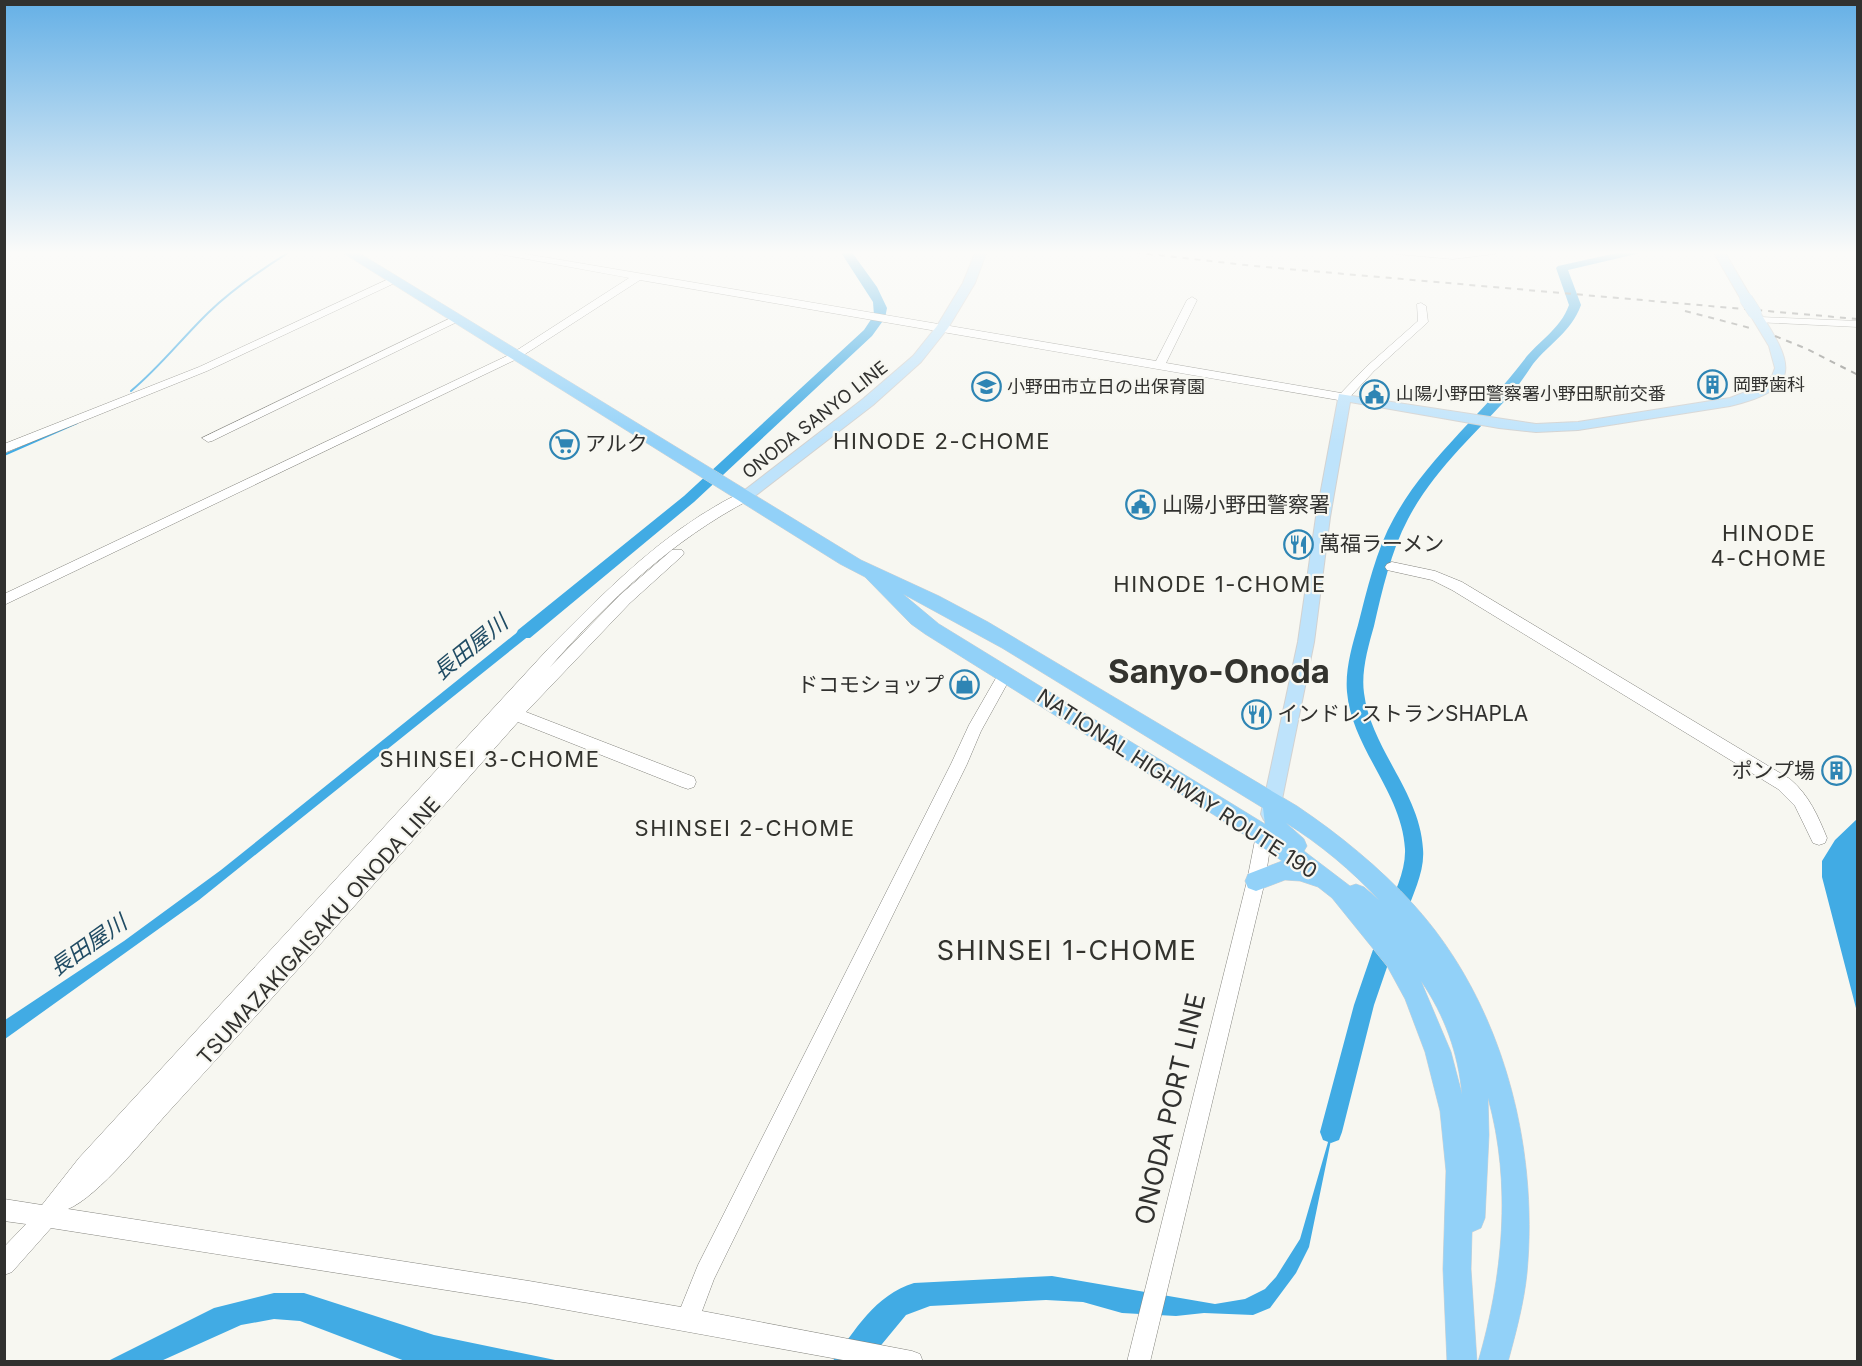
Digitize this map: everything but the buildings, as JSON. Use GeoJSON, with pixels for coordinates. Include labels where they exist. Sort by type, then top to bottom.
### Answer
{"type":"FeatureCollection","features":[{"type":"Feature","properties":{"kind":"highway","name":"NATIONAL HIGHWAY ROUTE 190"},"geometry":{"type":"LineString","coordinates":[[448,315],[712,478],[746,496],[870,572],[892,580],[951,610],[1273,805]]}},
{"type":"Feature","properties":{"kind":"highway","name":"NATIONAL HIGHWAY ROUTE 190"},"geometry":{"type":"LineString","coordinates":[[870,572],[887,591],[932,629],[1264,835],[1391,928],[1440,957],[1469,1008],[1492,1064],[1510,1134],[1515,1197],[1515,1241],[1511,1288],[1493,1362]]}},
{"type":"Feature","properties":{"kind":"highway"},"geometry":{"type":"LineString","coordinates":[[932,629],[931,620],[935,614],[951,610]]}},
{"type":"Feature","properties":{"kind":"highway"},"geometry":{"type":"LineString","coordinates":[[1273,805],[1274,822],[1282,836],[1391,928]]}},
{"type":"Feature","properties":{"kind":"highway"},"geometry":{"type":"LineString","coordinates":[[1256,881],[1279,870],[1299,871],[1310,875],[1391,928]]}},
{"type":"Feature","properties":{"kind":"highway","name":"NATIONAL HIGHWAY ROUTE 190"},"geometry":{"type":"LineString","coordinates":[[1391,928],[1438,1052],[1453,1110],[1459,1171],[1457,1269],[1463,1362]]}},
{"type":"Feature","properties":{"kind":"main road","name":"ONODA SANYO LINE"},"geometry":{"type":"LineString","coordinates":[[746,496],[896,379],[917,359],[950,315]]}},
{"type":"Feature","properties":{"kind":"main road"},"geometry":{"type":"LineString","coordinates":[[1264,835],[1273,805],[1306,642],[1323,517],[1344,397],[1490,423],[1536,428],[1578,426],[1730,402],[1753,396],[1774,382],[1781,363],[1776,349],[1757,316]]}},
{"type":"Feature","properties":{"kind":"street"},"geometry":{"type":"LineString","coordinates":[[4,449],[203,369],[319,315]]}},
{"type":"Feature","properties":{"kind":"street"},"geometry":{"type":"LineString","coordinates":[[4,600],[515,356],[579,315]]}},
{"type":"Feature","properties":{"kind":"street"},"geometry":{"type":"LineString","coordinates":[[861,315],[1344,397],[1370,369],[1423,322],[1422,315]]}},
{"type":"Feature","properties":{"kind":"street"},"geometry":{"type":"LineString","coordinates":[[1159,366],[1185,315]]}},
{"type":"Feature","properties":{"kind":"street"},"geometry":{"type":"LineString","coordinates":[[1757,316],[1857,324]]}},
{"type":"Feature","properties":{"kind":"street"},"geometry":{"type":"LineString","coordinates":[[208,438],[455,319]]}},
{"type":"Feature","properties":{"kind":"street","name":"TSUMAZAKIGAISAKU ONODA LINE"},"geometry":{"type":"LineString","coordinates":[[4,1264],[46,1218],[98,1173],[508,711],[625,599],[664,564],[731,512],[746,496]]}},
{"type":"Feature","properties":{"kind":"street"},"geometry":{"type":"LineString","coordinates":[[1392,567],[1435,576],[1457,586],[1784,784],[1797,793],[1806,806],[1819,838]]}},
{"type":"Feature","properties":{"kind":"street"},"geometry":{"type":"LineString","coordinates":[[687,1320],[706,1273],[752,1179],[959,764],[974,729],[1005,675]]}},
{"type":"Feature","properties":{"kind":"street"},"geometry":{"type":"LineString","coordinates":[[508,711],[688,782]]}},
{"type":"Feature","properties":{"kind":"street","name":"ONODA PORT LINE"},"geometry":{"type":"LineString","coordinates":[[1138,1362],[1221,1014],[1256,881],[1264,835]]}},
{"type":"Feature","properties":{"kind":"street"},"geometry":{"type":"LineString","coordinates":[[4,1210],[529,1292],[912,1362]]}},
{"type":"Feature","properties":{"kind":"water"},"geometry":{"type":"Polygon","coordinates":[[[535,618],[545,623],[199,900],[5,1039],[5,1020],[124,941],[221,870],[535,618]]]}},
{"type":"Feature","properties":{"kind":"water"},"geometry":{"type":"Polygon","coordinates":[[[1857,819],[1857,1012],[1822,877],[1822,861],[1835,840],[1857,819]]]}},
{"type":"Feature","properties":{"kind":"water"},"geometry":{"type":"Polygon","coordinates":[[[1337,1111],[1309,1247],[1296,1273],[1270,1308],[1253,1315],[1204,1313],[1176,1316],[1122,1313],[1083,1302],[1046,1300],[930,1306],[906,1315],[868,1361],[832,1362],[858,1326],[877,1305],[888,1296],[914,1283],[1052,1276],[1215,1304],[1245,1299],[1265,1289],[1276,1277],[1300,1239],[1337,1111]]]}},
{"type":"Feature","properties":{"kind":"water"},"geometry":{"type":"Polygon","coordinates":[[[274,1293],[304,1293],[434,1335],[560,1361],[405,1361],[300,1321],[274,1319],[241,1325],[161,1361],[108,1361],[214,1308],[274,1293]]]}},
{"type":"Feature","properties":{"kind":"waterway"},"geometry":{"type":"LineString","coordinates":[[131,391],[207,315]]}},
{"type":"Feature","properties":{"kind":"waterway","name":"長田屋川"},"geometry":{"type":"LineString","coordinates":[[524,634],[689,499],[868,333],[880,315]]}},
{"type":"Feature","properties":{"kind":"waterway"},"geometry":{"type":"LineString","coordinates":[[1396,914],[1412,865],[1414,849],[1411,830],[1396,791],[1366,733],[1355,692],[1357,664],[1381,573],[1401,518],[1423,484],[1509,389],[1530,360],[1562,330],[1572,315]]}},
{"type":"Feature","properties":{"kind":"waterway"},"geometry":{"type":"LineString","coordinates":[[4,455],[77,423]]}},
{"type":"Feature","properties":{"kind":"waterway"},"geometry":{"type":"LineString","coordinates":[[1331,1132],[1364,1005],[1387,938]]}},
{"type":"Feature","properties":{"kind":"railway"},"geometry":{"type":"LineString","coordinates":[[1699,315],[1754,329]]}},
{"type":"Feature","properties":{"kind":"railway"},"geometry":{"type":"LineString","coordinates":[[1810,315],[1858,319]]}},
{"type":"Feature","properties":{"kind":"railway"},"geometry":{"type":"LineString","coordinates":[[1775,336],[1807,349],[1858,375]]}},
{"type":"Feature","properties":{"kind":"place","name":"岡野歯科"},"geometry":{"type":"Point","coordinates":[1712,385]}},
{"type":"Feature","properties":{"kind":"place","name":"小野田市立日の出保育園"},"geometry":{"type":"Point","coordinates":[986,387]}},
{"type":"Feature","properties":{"kind":"place","name":"山陽小野田警察署小野田駅前交番"},"geometry":{"type":"Point","coordinates":[1375,394]}},
{"type":"Feature","properties":{"kind":"place","name":"アルク"},"geometry":{"type":"Point","coordinates":[564,444]}},
{"type":"Feature","properties":{"kind":"place","name":"山陽小野田警察署"},"geometry":{"type":"Point","coordinates":[1141,505]}},
{"type":"Feature","properties":{"kind":"place","name":"萬福ラーメン"},"geometry":{"type":"Point","coordinates":[1298,544]}},
{"type":"Feature","properties":{"kind":"place","name":"ドコモショップ"},"geometry":{"type":"Point","coordinates":[965,685]}},
{"type":"Feature","properties":{"kind":"place","name":"インドレストランSHAPLA"},"geometry":{"type":"Point","coordinates":[1256,714]}},
{"type":"Feature","properties":{"kind":"place","name":"ポンプ場"},"geometry":{"type":"Point","coordinates":[1836,771]}},
{"type":"Feature","properties":{"kind":"district","name":"HINODE 2-CHOME"},"geometry":{"type":"Point","coordinates":[942,441]}},
{"type":"Feature","properties":{"kind":"district","name":"HINODE 4-CHOME"},"geometry":{"type":"Point","coordinates":[1769,546]}},
{"type":"Feature","properties":{"kind":"district","name":"HINODE 1-CHOME"},"geometry":{"type":"Point","coordinates":[1220,584]}},
{"type":"Feature","properties":{"kind":"district","name":"Sanyo-Onoda"},"geometry":{"type":"Point","coordinates":[1219,671]}},
{"type":"Feature","properties":{"kind":"district","name":"SHINSEI 3-CHOME"},"geometry":{"type":"Point","coordinates":[490,759]}},
{"type":"Feature","properties":{"kind":"district","name":"SHINSEI 2-CHOME"},"geometry":{"type":"Point","coordinates":[745,828]}},
{"type":"Feature","properties":{"kind":"district","name":"SHINSEI 1-CHOME"},"geometry":{"type":"Point","coordinates":[1067,951]}}]}
